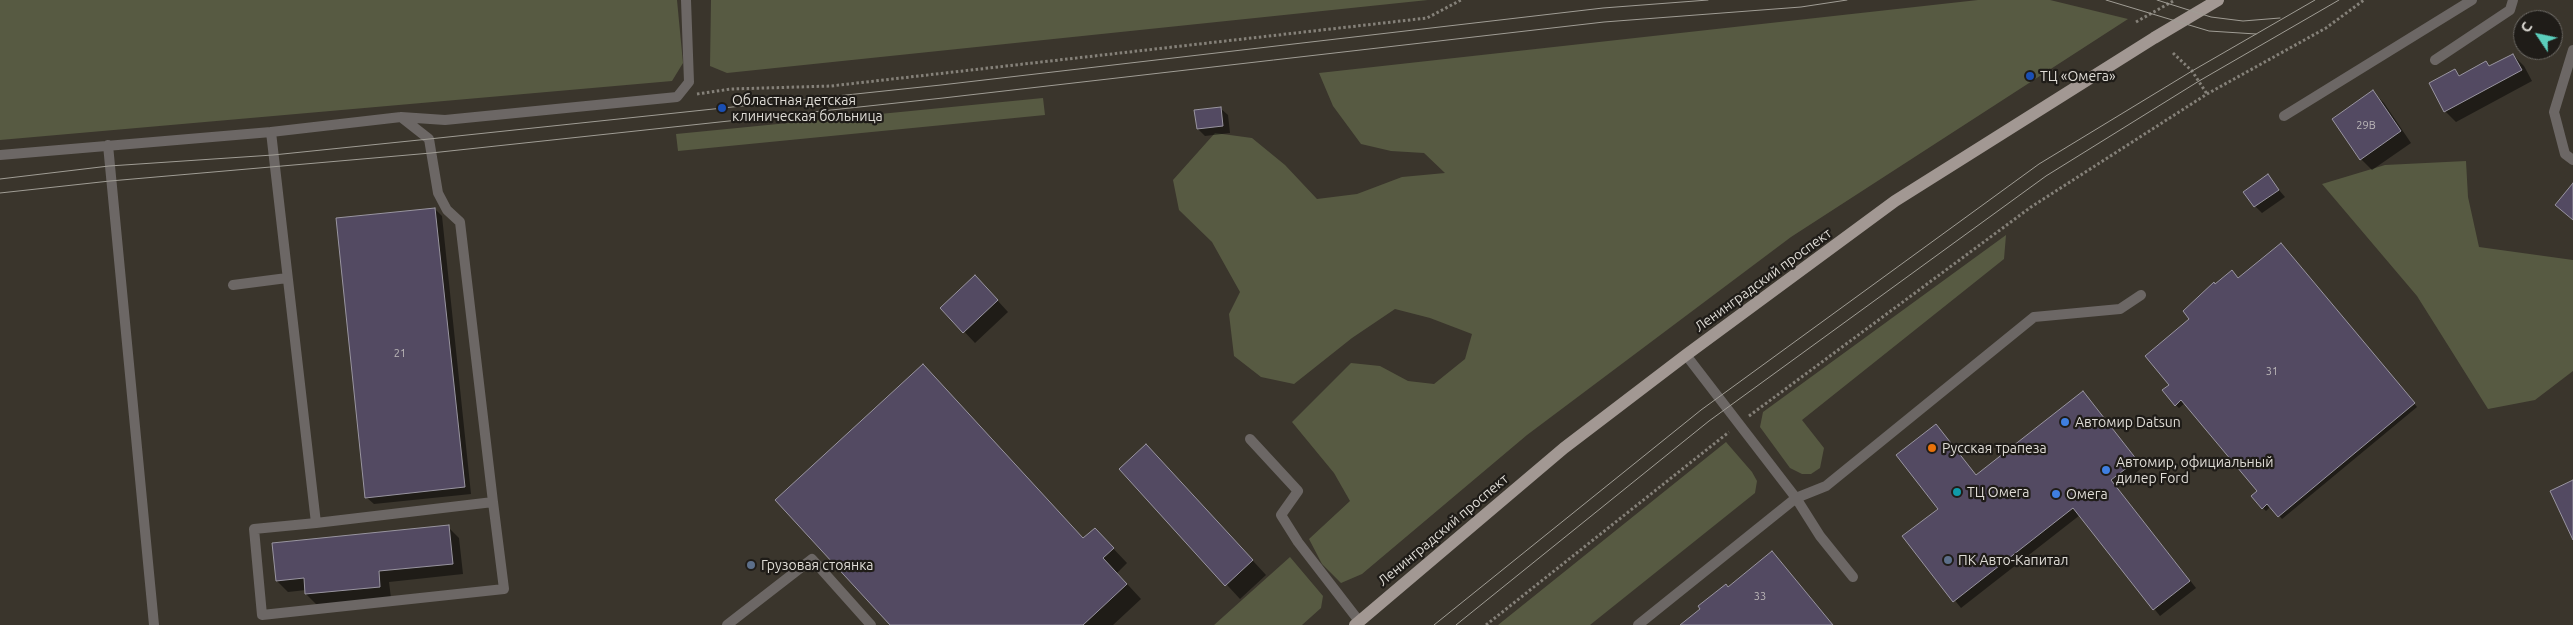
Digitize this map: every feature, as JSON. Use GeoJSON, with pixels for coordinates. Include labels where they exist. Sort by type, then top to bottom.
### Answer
{"type":"FeatureCollection","features":[{"type":"Feature","properties":{"kind":"main road","name":"Ленинградский проспект"},"geometry":{"type":"LineString","coordinates":[[1357,623],[1564,448],[1686,355],[1895,201],[2170,28],[2218,0]]}},
{"type":"Feature","properties":{"kind":"lane"},"geometry":{"type":"LineString","coordinates":[[0,156],[271,132],[401,117],[445,120],[677,97],[689,82],[686,0]]}},
{"type":"Feature","properties":{"kind":"lane"},"geometry":{"type":"LineString","coordinates":[[2284,116],[2472,0]]}},
{"type":"Feature","properties":{"kind":"lane"},"geometry":{"type":"LineString","coordinates":[[2435,60],[2510,10],[2513,0]]}},
{"type":"Feature","properties":{"kind":"lane"},"geometry":{"type":"LineString","coordinates":[[2573,50],[2554,112],[2565,154],[2573,160]]}},
{"type":"Feature","properties":{"kind":"lane"},"geometry":{"type":"LineString","coordinates":[[401,117],[428,138],[438,193],[447,210],[460,222],[504,589],[262,615],[254,529],[493,502]]}},
{"type":"Feature","properties":{"kind":"lane"},"geometry":{"type":"LineString","coordinates":[[271,132],[286,278],[316,523]]}},
{"type":"Feature","properties":{"kind":"lane"},"geometry":{"type":"LineString","coordinates":[[108,145],[154,625]]}},
{"type":"Feature","properties":{"kind":"lane"},"geometry":{"type":"LineString","coordinates":[[233,285],[286,278]]}},
{"type":"Feature","properties":{"kind":"lane"},"geometry":{"type":"LineString","coordinates":[[1638,625],[1796,498],[1826,486],[2034,317],[2120,309],[2141,295]]}},
{"type":"Feature","properties":{"kind":"lane"},"geometry":{"type":"LineString","coordinates":[[1686,355],[1740,423],[1796,498],[1820,536],[1852,576]]}},
{"type":"Feature","properties":{"kind":"lane"},"geometry":{"type":"LineString","coordinates":[[1250,439],[1298,491],[1281,514],[1298,542],[1357,623]]}},
{"type":"Feature","properties":{"kind":"lane"},"geometry":{"type":"LineString","coordinates":[[727,625],[812,558],[870,625]]}},
{"type":"Feature","properties":{"kind":"path"},"geometry":{"type":"LineString","coordinates":[[677,97],[731,89],[831,86],[1427,18],[1461,0]]}},
{"type":"Feature","properties":{"kind":"path"},"geometry":{"type":"LineString","coordinates":[[2136,22],[2175,0]]}},
{"type":"Feature","properties":{"kind":"path"},"geometry":{"type":"LineString","coordinates":[[1486,625],[1740,423],[2031,208],[2207,94],[2326,28],[2364,0]]}},
{"type":"Feature","properties":{"kind":"path"},"geometry":{"type":"LineString","coordinates":[[2173,53],[2192,71],[2207,94]]}},
{"type":"Feature","properties":{"kind":"green space"},"geometry":{"type":"Polygon","coordinates":[[[0,0],[677,0],[683,63],[672,81],[0,140],[0,0]]]}},
{"type":"Feature","properties":{"kind":"green space"},"geometry":{"type":"Polygon","coordinates":[[[711,0],[1428,0],[727,73],[710,66],[711,0]]]}},
{"type":"Feature","properties":{"kind":"green space"},"geometry":{"type":"Polygon","coordinates":[[[1978,0],[2050,0],[2128,19],[1791,237],[1527,435],[1362,574],[1341,583],[1322,564],[1309,539],[1350,501],[1334,473],[1292,422],[1351,363],[1380,366],[1408,381],[1434,384],[1465,359],[1472,334],[1430,318],[1395,309],[1352,338],[1294,384],[1261,377],[1234,356],[1229,314],[1240,292],[1212,242],[1179,210],[1173,180],[1215,133],[1252,138],[1285,165],[1317,199],[1357,194],[1402,177],[1445,173],[1424,153],[1391,151],[1361,144],[1333,106],[1319,73],[1978,0]]]}},
{"type":"Feature","properties":{"kind":"green space"},"geometry":{"type":"Polygon","coordinates":[[[1043,98],[1045,115],[678,151],[676,134],[1043,98]]]}},
{"type":"Feature","properties":{"kind":"green space"},"geometry":{"type":"Polygon","coordinates":[[[2466,161],[2468,197],[2479,247],[2573,260],[2573,371],[2535,400],[2488,409],[2417,296],[2322,184],[2385,165],[2466,161]]]}},
{"type":"Feature","properties":{"kind":"green space"},"geometry":{"type":"Polygon","coordinates":[[[2006,235],[2004,259],[1802,420],[1824,448],[1820,468],[1811,474],[1802,474],[1790,468],[1760,427],[1763,412],[2006,235]]]}},
{"type":"Feature","properties":{"kind":"green space"},"geometry":{"type":"Polygon","coordinates":[[[1726,442],[1752,472],[1757,481],[1755,493],[1590,625],[1498,625],[1726,442]]]}},
{"type":"Feature","properties":{"kind":"green space"},"geometry":{"type":"Polygon","coordinates":[[[1290,557],[1323,596],[1321,608],[1302,625],[1214,625],[1290,557]]]}},
{"type":"Feature","properties":{"kind":"building"},"geometry":{"type":"Polygon","coordinates":[[[2513,54],[2513,60],[2516,60],[2522,70],[2444,112],[2429,83],[2455,69],[2459,76],[2486,61],[2489,66],[2513,54]]]}},
{"type":"Feature","properties":{"kind":"building"},"geometry":{"type":"Polygon","coordinates":[[[2373,90],[2401,131],[2360,160],[2332,119],[2373,90]]]}},
{"type":"Feature","properties":{"kind":"building"},"geometry":{"type":"Polygon","coordinates":[[[1221,107],[1223,126],[1197,129],[1194,110],[1221,107]]]}},
{"type":"Feature","properties":{"kind":"building"},"geometry":{"type":"Polygon","coordinates":[[[2268,174],[2279,190],[2254,207],[2243,192],[2268,174]]]}},
{"type":"Feature","properties":{"kind":"building"},"geometry":{"type":"Polygon","coordinates":[[[2573,183],[2573,220],[2555,205],[2573,183]]]}},
{"type":"Feature","properties":{"kind":"building"},"geometry":{"type":"Polygon","coordinates":[[[435,208],[465,487],[365,498],[336,218],[435,208]]]}},
{"type":"Feature","properties":{"kind":"building"},"geometry":{"type":"Polygon","coordinates":[[[2281,243],[2415,403],[2278,517],[2267,504],[2262,509],[2251,496],[2257,491],[2181,400],[2175,406],[2162,390],[2169,385],[2145,356],[2189,319],[2183,311],[2214,282],[2215,284],[2232,270],[2238,278],[2281,243]]]}},
{"type":"Feature","properties":{"kind":"building"},"geometry":{"type":"Polygon","coordinates":[[[975,275],[998,300],[963,333],[940,308],[975,275]]]}},
{"type":"Feature","properties":{"kind":"building"},"geometry":{"type":"Polygon","coordinates":[[[923,364],[1083,538],[1095,528],[1114,548],[1103,558],[1127,584],[1083,625],[890,625],[775,500],[923,364]]]}},
{"type":"Feature","properties":{"kind":"building","name":"Омега"},"geometry":{"type":"Polygon","coordinates":[[[2083,391],[2137,460],[2111,480],[2190,581],[2153,610],[2073,508],[1953,602],[1902,536],[1938,509],[1896,455],[1936,424],[1976,475],[2083,391]]]}},
{"type":"Feature","properties":{"kind":"building"},"geometry":{"type":"Polygon","coordinates":[[[1146,444],[1253,560],[1225,586],[1119,469],[1146,444]]]}},
{"type":"Feature","properties":{"kind":"building"},"geometry":{"type":"Polygon","coordinates":[[[2573,480],[2573,540],[2550,491],[2573,480]]]}},
{"type":"Feature","properties":{"kind":"building"},"geometry":{"type":"Polygon","coordinates":[[[449,525],[453,564],[379,571],[380,587],[305,594],[304,578],[276,581],[272,543],[449,525]]]}},
{"type":"Feature","properties":{"kind":"building"},"geometry":{"type":"Polygon","coordinates":[[[1772,551],[1833,625],[1680,625],[1700,609],[1698,606],[1726,584],[1728,587],[1772,551]]]}},
{"type":"Feature","properties":{"kind":"tram line"},"geometry":{"type":"LineString","coordinates":[[0,179],[109,166],[273,155],[429,139],[941,85],[1603,8],[1708,0]]}},
{"type":"Feature","properties":{"kind":"tram line"},"geometry":{"type":"LineString","coordinates":[[0,193],[110,181],[431,153],[943,98],[1604,22],[1801,7],[1847,0]]}},
{"type":"Feature","properties":{"kind":"tram line"},"geometry":{"type":"LineString","coordinates":[[2106,0],[2209,31],[2256,34]]}},
{"type":"Feature","properties":{"kind":"tram line"},"geometry":{"type":"LineString","coordinates":[[2157,0],[2211,17],[2243,21],[2280,18]]}},
{"type":"Feature","properties":{"kind":"tram line"},"geometry":{"type":"LineString","coordinates":[[1434,625],[1701,410],[2039,164],[2192,71],[2315,0]]}},
{"type":"Feature","properties":{"kind":"tram line"},"geometry":{"type":"LineString","coordinates":[[1456,625],[1709,421],[2046,176],[2199,81],[2339,0]]}},
{"type":"Feature","properties":{"kind":"place","name":"ТЦ «Омега»"},"geometry":{"type":"Point","coordinates":[2030,76]}},
{"type":"Feature","properties":{"kind":"place","name":"Областная детская клиническая больница"},"geometry":{"type":"Point","coordinates":[722,108]}},
{"type":"Feature","properties":{"kind":"place","name":"Автомир Datsun"},"geometry":{"type":"Point","coordinates":[2065,422]}},
{"type":"Feature","properties":{"kind":"place","name":"Русская трапеза"},"geometry":{"type":"Point","coordinates":[1932,448]}},
{"type":"Feature","properties":{"kind":"place","name":"Автомир, официальный дилер Ford"},"geometry":{"type":"Point","coordinates":[2106,470]}},
{"type":"Feature","properties":{"kind":"place","name":"ТЦ Омега"},"geometry":{"type":"Point","coordinates":[1957,492]}},
{"type":"Feature","properties":{"kind":"place","name":"Омега"},"geometry":{"type":"Point","coordinates":[2056,494]}},
{"type":"Feature","properties":{"kind":"place","name":"ПК Авто-Капитал"},"geometry":{"type":"Point","coordinates":[1948,560]}},
{"type":"Feature","properties":{"kind":"place","name":"Грузовая стоянка"},"geometry":{"type":"Point","coordinates":[751,565]}}]}
